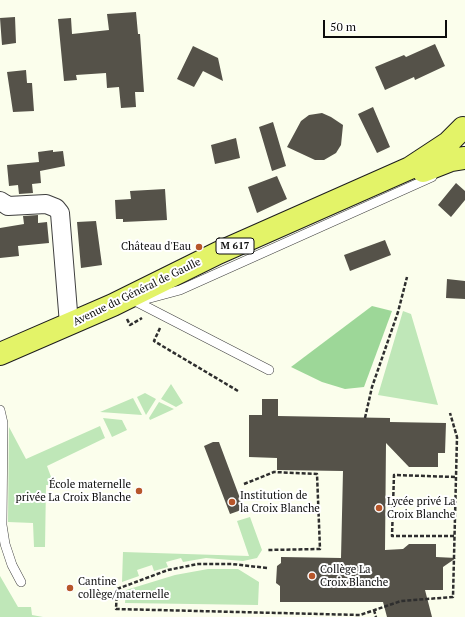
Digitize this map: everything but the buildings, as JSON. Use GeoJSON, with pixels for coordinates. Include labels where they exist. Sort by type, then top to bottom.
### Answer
{"type":"FeatureCollection","features":[{"type":"Feature","properties":{"kind":"main road"},"geometry":{"type":"LineString","coordinates":[[464,126],[461,142],[465,154]]}},
{"type":"Feature","properties":{"kind":"main road","name":"Avenue du Général de Gaulle"},"geometry":{"type":"LineString","coordinates":[[0,354],[120,301],[189,266],[410,168],[448,143],[464,126]]}},
{"type":"Feature","properties":{"kind":"main road","name":"Avenue du Général de Gaulle"},"geometry":{"type":"LineString","coordinates":[[130,305],[170,285],[432,168],[451,160],[465,158]]}},
{"type":"Feature","properties":{"kind":"main road","name":"M 617"},"geometry":{"type":"LineString","coordinates":[[0,363],[130,305]]}},
{"type":"Feature","properties":{"kind":"street"},"geometry":{"type":"LineString","coordinates":[[0,201],[8,206],[46,204],[56,208],[60,213],[69,324]]}},
{"type":"Feature","properties":{"kind":"lane"},"geometry":{"type":"LineString","coordinates":[[130,305],[180,290],[438,174],[465,164]]}},
{"type":"Feature","properties":{"kind":"lane"},"geometry":{"type":"LineString","coordinates":[[130,305],[269,370]]}},
{"type":"Feature","properties":{"kind":"lane"},"geometry":{"type":"LineString","coordinates":[[0,410],[3,423],[2,524],[5,544],[12,565],[21,582]]}},
{"type":"Feature","properties":{"kind":"path"},"geometry":{"type":"LineString","coordinates":[[365,418],[372,387],[398,312],[407,277]]}},
{"type":"Feature","properties":{"kind":"path"},"geometry":{"type":"LineString","coordinates":[[130,305],[130,325],[143,318],[149,322]]}},
{"type":"Feature","properties":{"kind":"path"},"geometry":{"type":"LineString","coordinates":[[155,325],[160,328],[154,341],[238,391]]}},
{"type":"Feature","properties":{"kind":"path"},"geometry":{"type":"LineString","coordinates":[[267,568],[232,564],[198,564],[168,570],[118,589],[116,609],[360,615],[402,601],[453,598],[457,438],[450,413]]}},
{"type":"Feature","properties":{"kind":"path"},"geometry":{"type":"LineString","coordinates":[[244,484],[274,472],[317,474],[320,549],[268,550]]}},
{"type":"Feature","properties":{"kind":"path"},"geometry":{"type":"LineString","coordinates":[[454,536],[392,536],[394,475],[456,477]]}},
{"type":"Feature","properties":{"kind":"path"},"geometry":{"type":"LineString","coordinates":[[110,597],[117,597]]}},
{"type":"Feature","properties":{"kind":"path"},"geometry":{"type":"LineString","coordinates":[[374,610],[376,617]]}},
{"type":"Feature","properties":{"kind":"green space"},"geometry":{"type":"Polygon","coordinates":[[[372,306],[392,311],[364,387],[345,389],[322,382],[291,367],[372,306]]]}},
{"type":"Feature","properties":{"kind":"green space"},"geometry":{"type":"Polygon","coordinates":[[[403,311],[411,314],[438,405],[378,395],[403,311]]]}},
{"type":"Feature","properties":{"kind":"green space"},"geometry":{"type":"Polygon","coordinates":[[[171,384],[183,403],[176,407],[161,399],[171,384]]]}},
{"type":"Feature","properties":{"kind":"green space"},"geometry":{"type":"Polygon","coordinates":[[[145,393],[156,399],[146,415],[137,397],[145,393]]]}},
{"type":"Feature","properties":{"kind":"green space"},"geometry":{"type":"Polygon","coordinates":[[[133,398],[142,415],[100,412],[133,398]]]}},
{"type":"Feature","properties":{"kind":"green space"},"geometry":{"type":"Polygon","coordinates":[[[159,402],[174,409],[150,420],[149,418],[159,402]]]}},
{"type":"Feature","properties":{"kind":"green space"},"geometry":{"type":"Polygon","coordinates":[[[103,418],[122,420],[127,430],[112,437],[103,418]]]}},
{"type":"Feature","properties":{"kind":"green space"},"geometry":{"type":"Polygon","coordinates":[[[100,426],[105,438],[47,466],[54,485],[46,485],[45,547],[34,547],[33,523],[8,522],[9,427],[26,459],[100,426]]]}},
{"type":"Feature","properties":{"kind":"green space"},"geometry":{"type":"Polygon","coordinates":[[[250,517],[262,550],[257,558],[243,561],[206,558],[183,562],[181,558],[166,562],[168,567],[154,571],[152,565],[137,570],[139,576],[122,582],[123,552],[249,556],[237,521],[250,517]]]}},
{"type":"Feature","properties":{"kind":"green space"},"geometry":{"type":"Polygon","coordinates":[[[208,569],[238,569],[259,582],[258,605],[125,603],[126,590],[175,575],[208,569]]]}},
{"type":"Feature","properties":{"kind":"green space"},"geometry":{"type":"Polygon","coordinates":[[[0,576],[18,607],[31,607],[32,615],[43,617],[0,617],[0,576]]]}},
{"type":"Feature","properties":{"kind":"place","name":"Château d'Eau"},"geometry":{"type":"Point","coordinates":[199,247]}},
{"type":"Feature","properties":{"kind":"place","name":"École maternelle privée La Croix Blanche"},"geometry":{"type":"Point","coordinates":[139,491]}},
{"type":"Feature","properties":{"kind":"place","name":"Institution de la Croix Blanche"},"geometry":{"type":"Point","coordinates":[232,502]}},
{"type":"Feature","properties":{"kind":"place","name":"Lycée privé La Croix Blanche"},"geometry":{"type":"Point","coordinates":[379,508]}},
{"type":"Feature","properties":{"kind":"place","name":"Collège La Croix Blanche"},"geometry":{"type":"Point","coordinates":[312,576]}},
{"type":"Feature","properties":{"kind":"place","name":"Cantine collège/maternelle"},"geometry":{"type":"Point","coordinates":[70,588]}}]}
